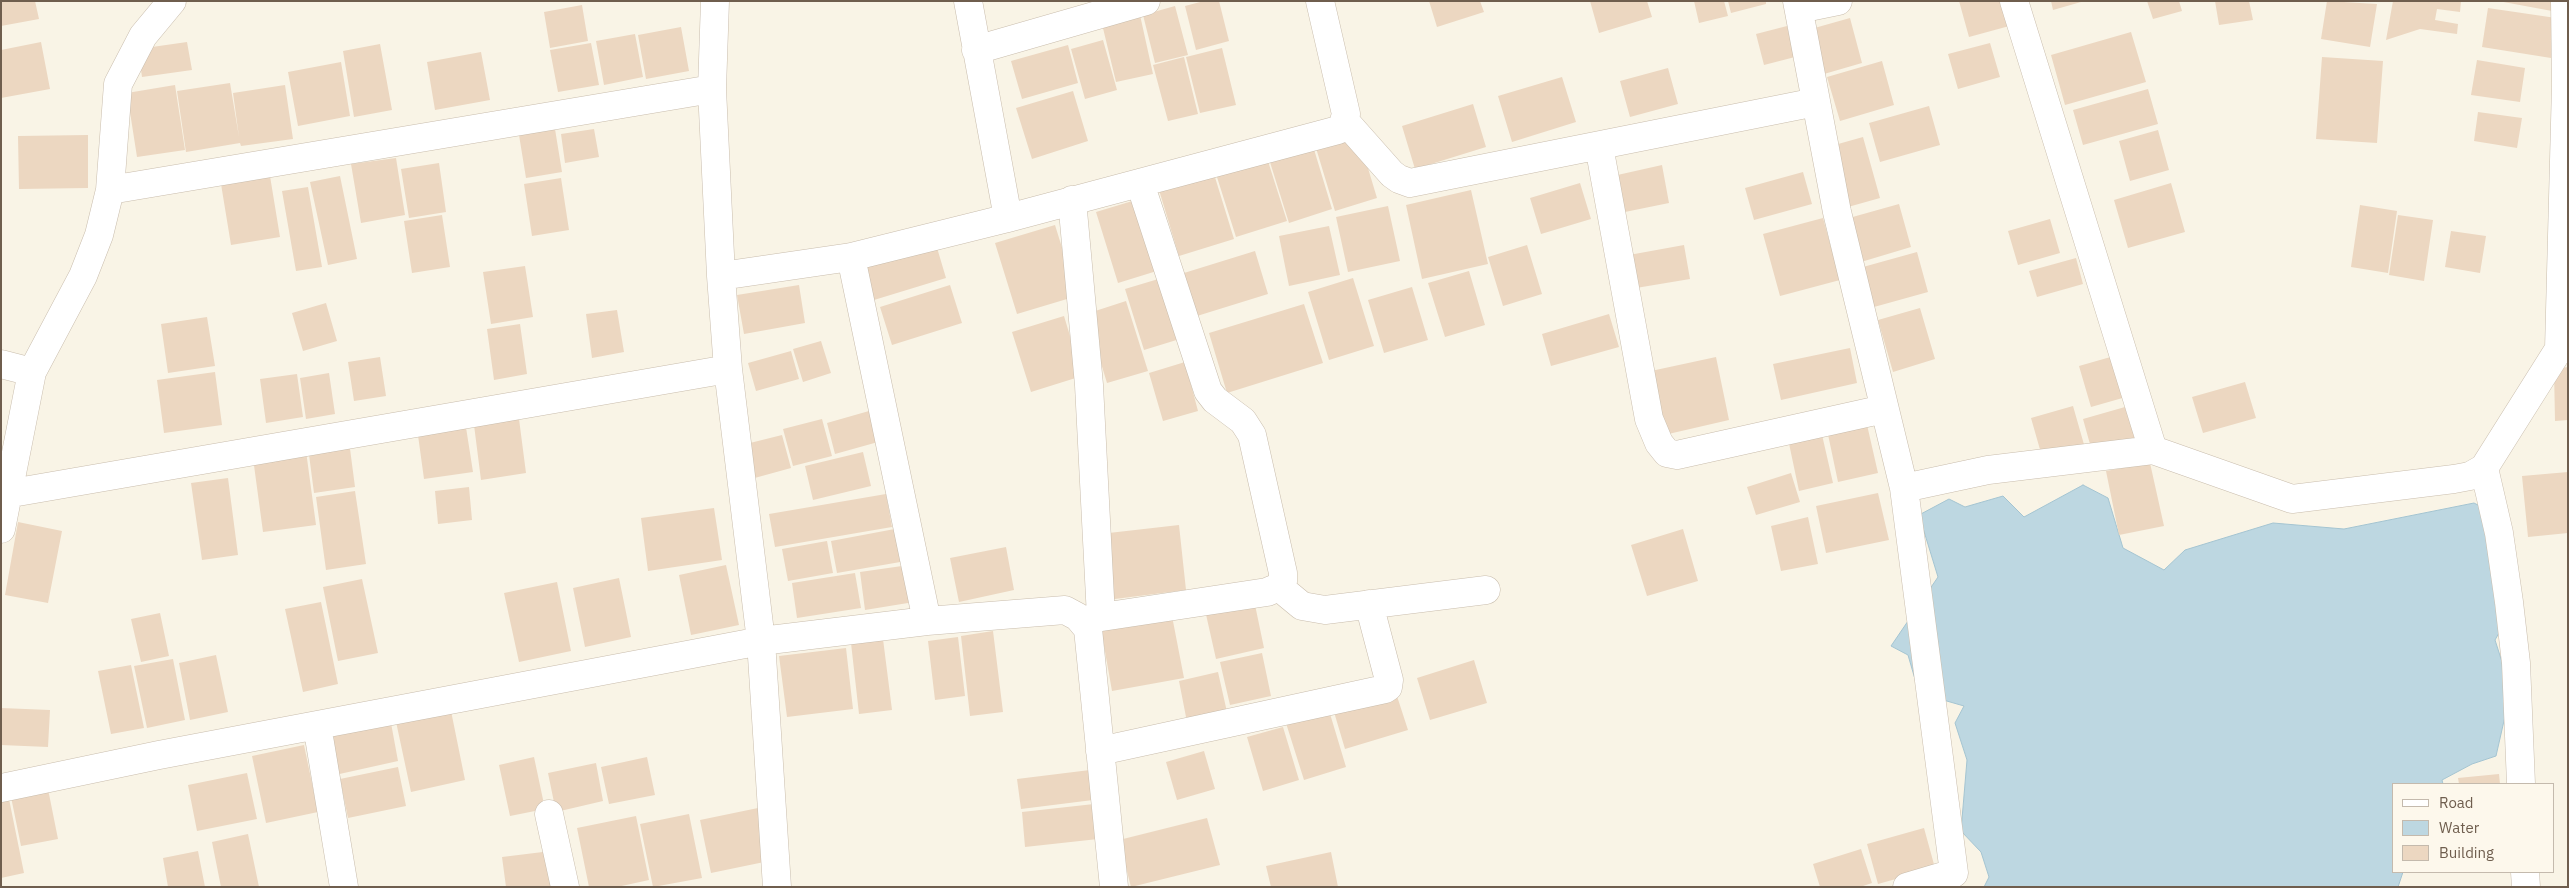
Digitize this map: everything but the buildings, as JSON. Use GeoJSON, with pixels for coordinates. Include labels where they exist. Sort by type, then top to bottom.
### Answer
{"type":"FeatureCollection","features":[{"type":"Feature","properties":{"kind":"street"},"geometry":{"type":"LineString","coordinates":[[1,529],[6,494],[32,372],[83,276],[99,235],[110,190],[118,84],[142,36],[172,1]]}},
{"type":"Feature","properties":{"kind":"street"},"geometry":{"type":"LineString","coordinates":[[715,1],[712,89],[721,276],[728,369],[760,641],[777,887]]}},
{"type":"Feature","properties":{"kind":"street"},"geometry":{"type":"LineString","coordinates":[[968,1],[1008,218]]}},
{"type":"Feature","properties":{"kind":"street"},"geometry":{"type":"LineString","coordinates":[[976,50],[1146,1]]}},
{"type":"Feature","properties":{"kind":"street"},"geometry":{"type":"LineString","coordinates":[[721,276],[851,257],[1008,218],[1338,130],[1345,121],[1346,114],[1320,1]]}},
{"type":"Feature","properties":{"kind":"street"},"geometry":{"type":"LineString","coordinates":[[1838,1],[1798,5],[1836,212],[1904,488],[1955,880],[1907,887]]}},
{"type":"Feature","properties":{"kind":"street"},"geometry":{"type":"LineString","coordinates":[[2014,1],[2153,450]]}},
{"type":"Feature","properties":{"kind":"street"},"geometry":{"type":"LineString","coordinates":[[1904,488],[1988,470],[2153,450],[2292,499],[2454,479],[2470,476],[2484,468],[2563,349],[2565,1]]}},
{"type":"Feature","properties":{"kind":"street"},"geometry":{"type":"LineString","coordinates":[[110,190],[712,89]]}},
{"type":"Feature","properties":{"kind":"street"},"geometry":{"type":"LineString","coordinates":[[1345,121],[1392,174],[1410,183],[1816,102]]}},
{"type":"Feature","properties":{"kind":"street"},"geometry":{"type":"LineString","coordinates":[[1599,146],[1649,419],[1659,443],[1667,453],[1677,455],[1884,409]]}},
{"type":"Feature","properties":{"kind":"street"},"geometry":{"type":"LineString","coordinates":[[1,788],[317,725],[760,641],[927,621],[1065,610],[1091,619],[1267,592],[1279,587],[1283,582],[1283,573],[1252,435],[1243,421],[1211,397],[1208,391],[1140,183]]}},
{"type":"Feature","properties":{"kind":"street"},"geometry":{"type":"LineString","coordinates":[[1072,200],[1090,385],[1091,619],[1088,629],[1114,887]]}},
{"type":"Feature","properties":{"kind":"street"},"geometry":{"type":"LineString","coordinates":[[851,257],[927,621]]}},
{"type":"Feature","properties":{"kind":"street"},"geometry":{"type":"LineString","coordinates":[[1,364],[32,372]]}},
{"type":"Feature","properties":{"kind":"street"},"geometry":{"type":"LineString","coordinates":[[6,494],[728,369]]}},
{"type":"Feature","properties":{"kind":"street"},"geometry":{"type":"LineString","coordinates":[[2484,468],[2498,533],[2510,611],[2516,663],[2521,783]]}},
{"type":"Feature","properties":{"kind":"street"},"geometry":{"type":"LineString","coordinates":[[1279,587],[1302,606],[1310,609],[1325,610],[1486,590]]}},
{"type":"Feature","properties":{"kind":"street"},"geometry":{"type":"LineString","coordinates":[[1100,751],[1386,689],[1389,680],[1369,604]]}},
{"type":"Feature","properties":{"kind":"street"},"geometry":{"type":"LineString","coordinates":[[317,725],[344,887]]}},
{"type":"Feature","properties":{"kind":"street"},"geometry":{"type":"LineString","coordinates":[[550,814],[565,887]]}},
{"type":"Feature","properties":{"kind":"street"},"geometry":{"type":"LineString","coordinates":[[2525,873],[2526,887]]}},
{"type":"Feature","properties":{"kind":"water"},"geometry":{"type":"Polygon","coordinates":[[[2083,485],[2108,498],[2123,548],[2164,570],[2185,550],[2273,523],[2344,529],[2474,503],[2499,516],[2504,624],[2495,640],[2511,690],[2496,756],[2472,764],[2442,780],[2443,783],[2392,783],[2392,873],[2403,873],[2398,887],[1984,887],[1989,877],[1981,852],[1961,831],[1967,760],[1955,723],[1964,706],[1919,693],[1908,655],[1891,646],[1938,577],[1919,515],[1949,499],[1965,507],[2003,496],[2024,517],[2083,485]]]}}]}
